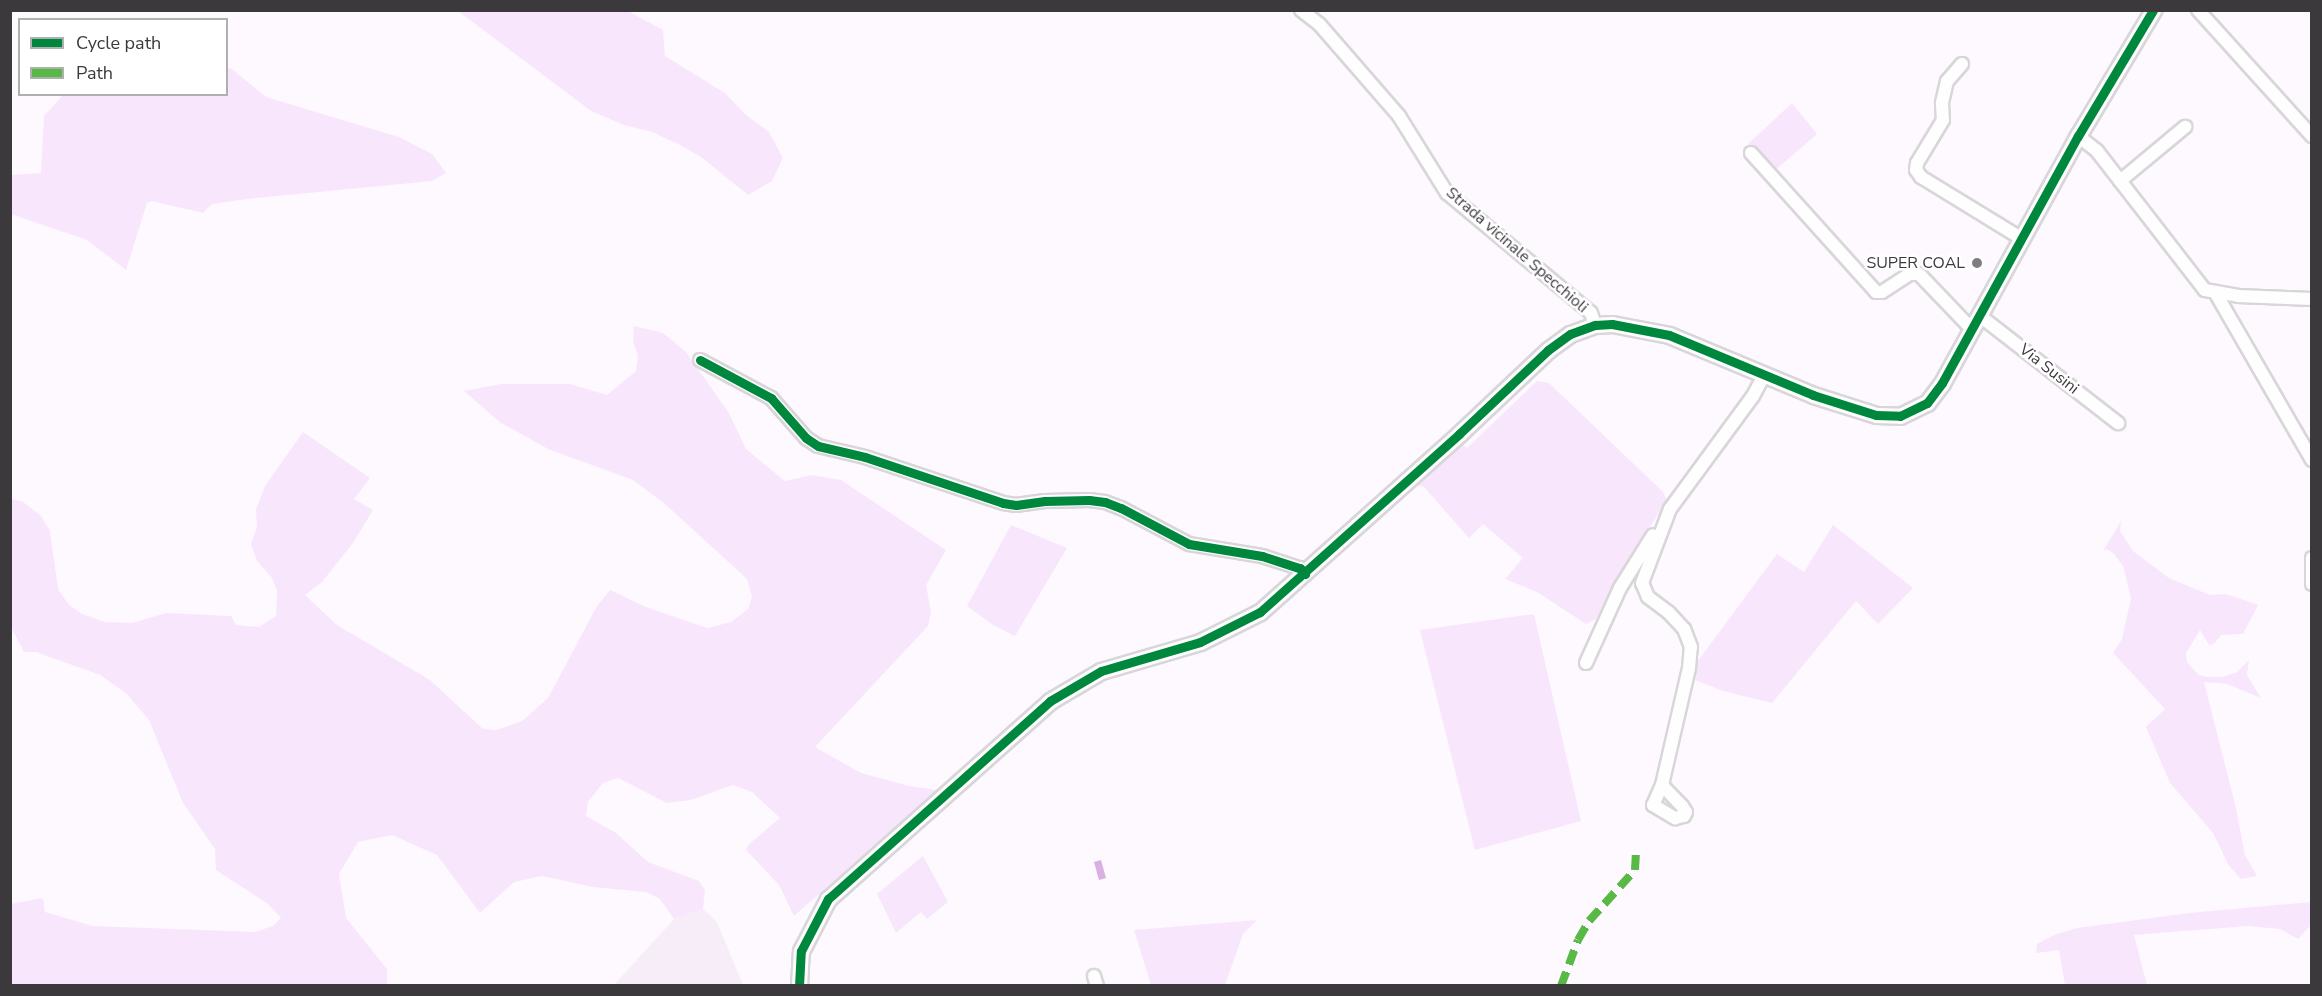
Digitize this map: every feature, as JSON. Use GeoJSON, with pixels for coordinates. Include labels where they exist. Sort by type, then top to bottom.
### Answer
{"type":"FeatureCollection","features":[{"type":"Feature","properties":{"kind":"street","name":"Strada vicinale Specchioli"},"geometry":{"type":"LineString","coordinates":[[1300,10],[1320,25],[1399,117],[1447,193],[1591,313],[1595,325]]}},
{"type":"Feature","properties":{"kind":"street"},"geometry":{"type":"LineString","coordinates":[[799,986],[801,951],[828,899],[1050,701],[1101,671],[1200,642],[1241,624],[1277,599],[1548,350],[1570,334],[1595,325],[1627,325],[1669,335],[1813,395],[1865,412],[1900,416],[1921,408],[1936,394],[2078,136],[2153,10]]}},
{"type":"Feature","properties":{"kind":"street"},"geometry":{"type":"LineString","coordinates":[[2198,10],[2312,136]]}},
{"type":"Feature","properties":{"kind":"street"},"geometry":{"type":"LineString","coordinates":[[1962,64],[1947,81],[1942,104],[1943,120],[1917,163],[1916,170],[1921,177],[2022,239]]}},
{"type":"Feature","properties":{"kind":"street"},"geometry":{"type":"LineString","coordinates":[[2120,181],[2186,127]]}},
{"type":"Feature","properties":{"kind":"street"},"geometry":{"type":"LineString","coordinates":[[2078,136],[2097,151],[2205,290],[2238,296],[2312,299]]}},
{"type":"Feature","properties":{"kind":"street","name":"Via Susini"},"geometry":{"type":"LineString","coordinates":[[1751,153],[1876,292],[1882,292],[1910,274],[1919,274],[1967,324],[1977,322],[2118,423]]}},
{"type":"Feature","properties":{"kind":"street"},"geometry":{"type":"LineString","coordinates":[[2215,292],[2312,460]]}},
{"type":"Feature","properties":{"kind":"street"},"geometry":{"type":"LineString","coordinates":[[700,360],[771,398],[806,438],[818,446],[865,457],[1003,503],[1016,505],[1045,501],[1089,500],[1105,502],[1189,544],[1262,556],[1300,568],[1305,574]]}},
{"type":"Feature","properties":{"kind":"street"},"geometry":{"type":"LineString","coordinates":[[1586,663],[1620,588],[1670,509],[1753,396],[1764,375]]}},
{"type":"Feature","properties":{"kind":"street"},"geometry":{"type":"LineString","coordinates":[[1662,785],[1689,668],[1691,647],[1684,629],[1668,612],[1648,597],[1642,583],[1670,509]]}},
{"type":"Feature","properties":{"kind":"street"},"geometry":{"type":"LineString","coordinates":[[2312,558],[2312,584]]}},
{"type":"Feature","properties":{"kind":"shaded area"},"geometry":{"type":"Polygon","coordinates":[[[458,11],[628,11],[663,30],[665,56],[725,93],[746,115],[769,132],[783,158],[772,181],[748,195],[701,157],[680,145],[652,132],[624,125],[591,111],[458,11]]]}},
{"type":"Feature","properties":{"kind":"shaded area"},"geometry":{"type":"Polygon","coordinates":[[[228,68],[266,97],[399,137],[432,154],[446,173],[432,181],[212,204],[203,213],[152,201],[147,203],[126,270],[87,240],[11,214],[11,175],[41,173],[44,116],[62,96],[228,96],[228,68]]]}},
{"type":"Feature","properties":{"kind":"shaded area"},"geometry":{"type":"Polygon","coordinates":[[[1792,103],[1817,134],[1773,172],[1748,144],[1792,103]]]}},
{"type":"Feature","properties":{"kind":"shaded area"},"geometry":{"type":"Polygon","coordinates":[[[634,326],[663,333],[686,352],[729,413],[746,449],[785,481],[811,475],[841,480],[946,550],[926,585],[931,612],[928,626],[815,747],[861,773],[909,786],[937,790],[794,916],[779,885],[746,850],[749,844],[780,818],[752,792],[733,785],[691,800],[667,803],[618,778],[603,783],[588,802],[586,816],[616,833],[648,862],[699,881],[705,890],[703,909],[674,919],[660,899],[646,892],[592,887],[542,876],[514,882],[480,913],[437,855],[392,835],[358,842],[339,874],[346,918],[387,969],[387,985],[11,985],[11,904],[43,898],[45,912],[93,926],[255,932],[273,926],[281,918],[268,904],[216,870],[215,849],[183,803],[149,720],[126,693],[100,675],[36,652],[24,652],[11,627],[11,499],[22,501],[41,516],[50,531],[58,589],[69,605],[82,614],[105,622],[132,623],[166,613],[231,616],[236,625],[259,627],[276,616],[277,591],[272,578],[257,561],[251,544],[257,527],[256,509],[265,486],[303,432],[370,478],[354,499],[373,510],[353,543],[322,582],[305,595],[337,625],[430,680],[483,729],[496,730],[522,721],[548,698],[597,606],[610,590],[646,607],[707,628],[731,622],[748,609],[752,597],[747,579],[665,504],[633,480],[548,449],[501,423],[464,391],[501,384],[570,384],[607,395],[636,371],[638,356],[633,341],[634,326]]]}},
{"type":"Feature","properties":{"kind":"shaded area"},"geometry":{"type":"Polygon","coordinates":[[[1537,381],[1549,383],[1663,492],[1667,500],[1617,579],[1596,619],[1586,624],[1537,592],[1505,579],[1523,558],[1483,524],[1469,538],[1424,487],[1409,483],[1457,440],[1467,448],[1537,381]]]}},
{"type":"Feature","properties":{"kind":"shaded area"},"geometry":{"type":"Polygon","coordinates":[[[2121,521],[2120,531],[2133,551],[2169,578],[2210,595],[2226,594],[2258,605],[2243,634],[2221,635],[2214,644],[2209,645],[2200,630],[2186,653],[2187,662],[2199,675],[2207,677],[2223,677],[2237,672],[2249,660],[2247,675],[2261,698],[2227,684],[2204,682],[2236,808],[2245,855],[2257,876],[2241,879],[2229,866],[2213,833],[2170,783],[2146,727],[2165,709],[2113,653],[2122,639],[2131,598],[2123,566],[2114,554],[2107,549],[2103,551],[2121,521]]]}},
{"type":"Feature","properties":{"kind":"shaded area"},"geometry":{"type":"Polygon","coordinates":[[[1011,525],[1067,548],[1015,636],[993,625],[967,606],[1011,525]]]}},
{"type":"Feature","properties":{"kind":"shaded area"},"geometry":{"type":"Polygon","coordinates":[[[1833,525],[1913,588],[1878,624],[1856,601],[1772,703],[1723,691],[1693,679],[1692,669],[1777,554],[1804,572],[1833,525]]]}},
{"type":"Feature","properties":{"kind":"shaded area"},"geometry":{"type":"Polygon","coordinates":[[[1534,614],[1581,821],[1475,850],[1420,630],[1534,614]]]}},
{"type":"Feature","properties":{"kind":"shaded area"},"geometry":{"type":"Polygon","coordinates":[[[923,856],[948,902],[927,919],[921,912],[896,933],[877,894],[923,856]]]}},
{"type":"Feature","properties":{"kind":"shaded area"},"geometry":{"type":"Polygon","coordinates":[[[1101,860],[1106,878],[1099,880],[1094,862],[1101,860]]]}},
{"type":"Feature","properties":{"kind":"shaded area"},"geometry":{"type":"Polygon","coordinates":[[[2311,902],[2311,925],[2298,939],[2280,929],[2248,926],[2134,935],[2147,985],[2065,985],[2059,950],[2036,953],[2037,944],[2054,935],[2077,928],[2189,913],[2311,902]]]}},
{"type":"Feature","properties":{"kind":"shaded area"},"geometry":{"type":"Polygon","coordinates":[[[703,909],[717,922],[743,985],[613,986],[674,919],[703,909]]]}},
{"type":"Feature","properties":{"kind":"shaded area"},"geometry":{"type":"Polygon","coordinates":[[[1257,920],[1243,934],[1225,985],[1151,985],[1134,930],[1257,920]]]}},
{"type":"Feature","properties":{"kind":"marked path"},"geometry":{"type":"LineString","coordinates":[[1561,986],[1578,940],[1589,921],[1635,870],[1636,848]]}},
{"type":"Feature","properties":{"kind":"cycle path"},"geometry":{"type":"LineString","coordinates":[[799,986],[801,951],[828,899],[1050,701],[1101,671],[1200,642],[1260,612],[1459,434],[1548,350],[1570,334],[1595,325],[1612,324],[1669,335],[1813,395],[1876,415],[1900,416],[1927,403],[1942,383],[2078,136],[2153,10]]}},
{"type":"Feature","properties":{"kind":"cycle path"},"geometry":{"type":"LineString","coordinates":[[700,360],[771,398],[806,438],[818,446],[865,457],[1003,503],[1016,505],[1045,501],[1089,500],[1105,502],[1189,544],[1262,556],[1300,568],[1305,574]]}},
{"type":"Feature","properties":{"kind":"place","name":"SUPER COAL"},"geometry":{"type":"Point","coordinates":[1977,263]}}]}
